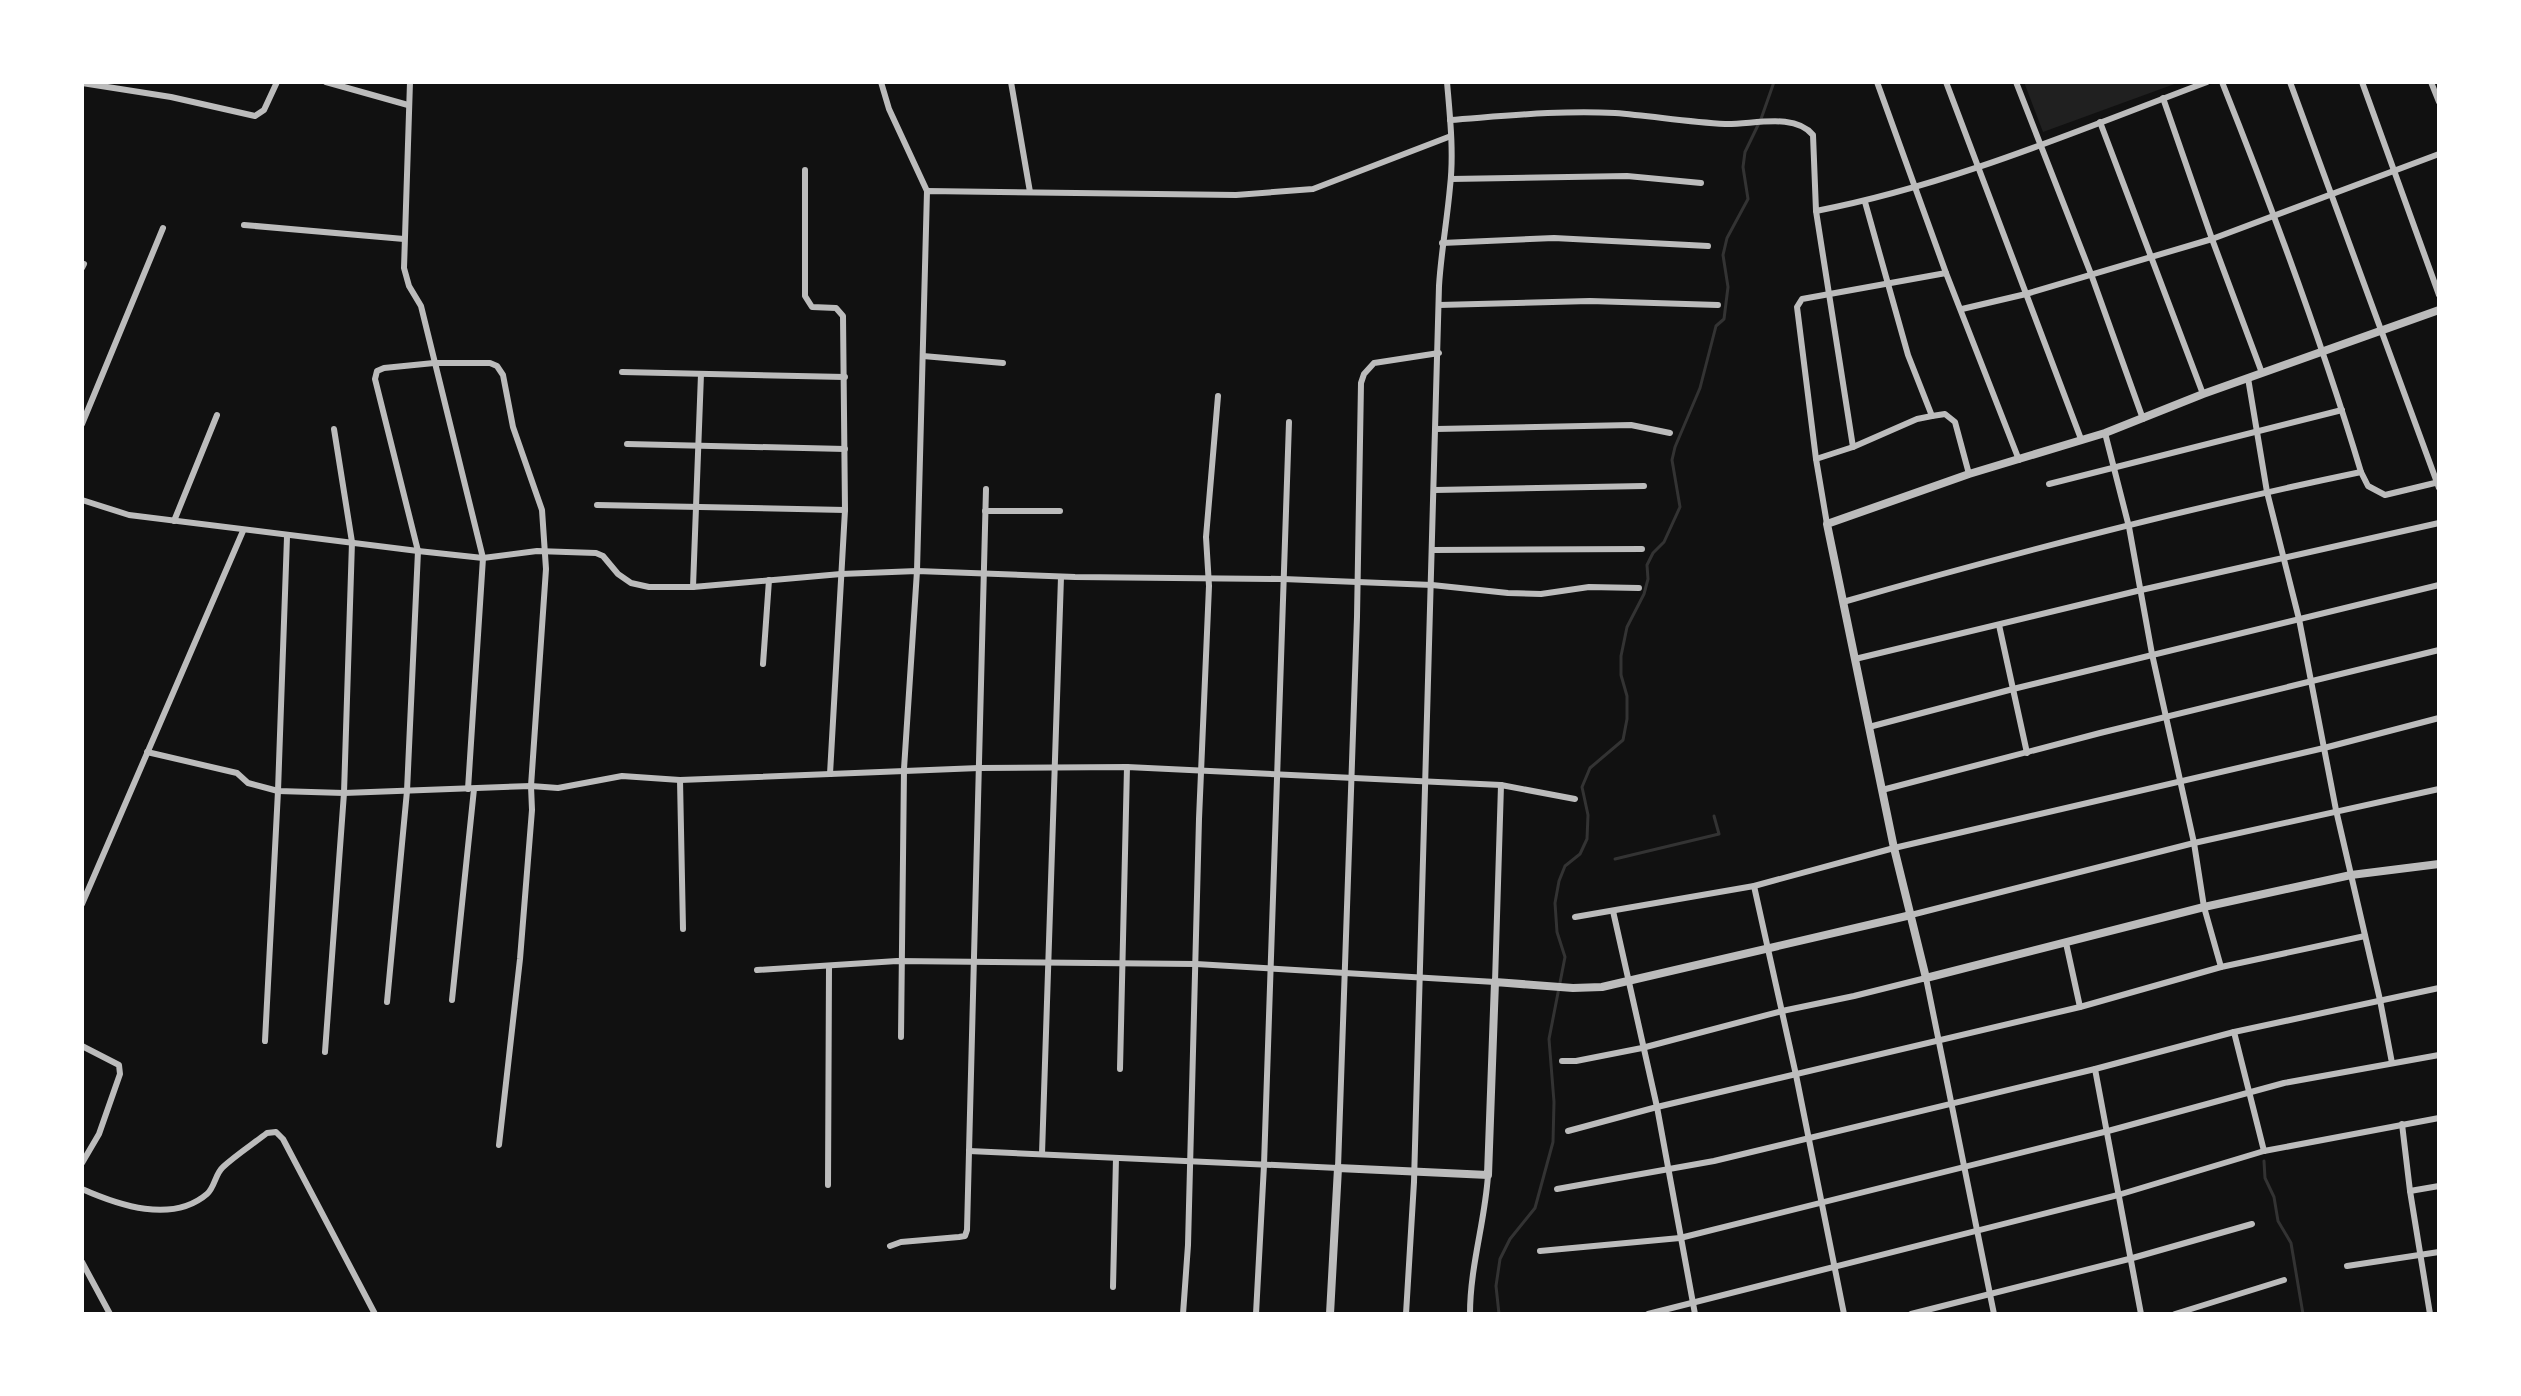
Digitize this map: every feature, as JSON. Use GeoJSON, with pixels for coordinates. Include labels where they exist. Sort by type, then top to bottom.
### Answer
{"type":"FeatureCollection","features":[{"type":"Feature","properties":{"kind":"street"},"geometry":{"type":"LineString","coordinates":[[82,83],[107,84],[255,116],[264,110],[277,82]]}},
{"type":"Feature","properties":{"kind":"street"},"geometry":{"type":"LineString","coordinates":[[326,82],[408,105]]}},
{"type":"Feature","properties":{"kind":"street"},"geometry":{"type":"LineString","coordinates":[[410,82],[404,268],[409,286],[421,306],[483,558],[471,789],[452,1000]]}},
{"type":"Feature","properties":{"kind":"street"},"geometry":{"type":"LineString","coordinates":[[881,82],[889,109],[927,191],[917,571],[904,771],[901,1037]]}},
{"type":"Feature","properties":{"kind":"street"},"geometry":{"type":"LineString","coordinates":[[1011,82],[1030,192]]}},
{"type":"Feature","properties":{"kind":"street"},"geometry":{"type":"LineString","coordinates":[[1406,1314],[1414,1172],[1439,305],[1442,243],[1451,179],[1447,82]]}},
{"type":"Feature","properties":{"kind":"street"},"geometry":{"type":"LineString","coordinates":[[1877,82],[1946,273],[2019,460]]}},
{"type":"Feature","properties":{"kind":"street"},"geometry":{"type":"LineString","coordinates":[[1946,82],[2081,439]]}},
{"type":"Feature","properties":{"kind":"street"},"geometry":{"type":"LineString","coordinates":[[2016,82],[2091,274],[2143,419]]}},
{"type":"Feature","properties":{"kind":"street"},"geometry":{"type":"LineString","coordinates":[[1816,211],[1865,202],[1977,168],[2207,82]]}},
{"type":"Feature","properties":{"kind":"street"},"geometry":{"type":"LineString","coordinates":[[2222,82],[2275,214],[2368,486],[2385,495],[2438,484],[2290,82]]}},
{"type":"Feature","properties":{"kind":"street"},"geometry":{"type":"LineString","coordinates":[[2362,82],[2439,295]]}},
{"type":"Feature","properties":{"kind":"street"},"geometry":{"type":"LineString","coordinates":[[2431,82],[2439,102]]}},
{"type":"Feature","properties":{"kind":"street"},"geometry":{"type":"LineString","coordinates":[[2163,98],[2262,373]]}},
{"type":"Feature","properties":{"kind":"street"},"geometry":{"type":"LineString","coordinates":[[1450,120],[1538,113],[1613,113],[1726,124],[1792,123],[1806,127],[1813,135],[1816,211],[1853,447]]}},
{"type":"Feature","properties":{"kind":"street"},"geometry":{"type":"LineString","coordinates":[[2100,122],[2203,394]]}},
{"type":"Feature","properties":{"kind":"street"},"geometry":{"type":"LineString","coordinates":[[927,191],[1236,195],[1313,189],[1451,136]]}},
{"type":"Feature","properties":{"kind":"street"},"geometry":{"type":"LineString","coordinates":[[1962,309],[2026,294],[2212,239],[2439,154]]}},
{"type":"Feature","properties":{"kind":"street"},"geometry":{"type":"LineString","coordinates":[[805,170],[805,296],[812,307],[841,311],[843,316],[845,510],[830,774]]}},
{"type":"Feature","properties":{"kind":"street"},"geometry":{"type":"LineString","coordinates":[[1451,179],[1627,176],[1701,183]]}},
{"type":"Feature","properties":{"kind":"street"},"geometry":{"type":"LineString","coordinates":[[1865,202],[1908,355],[1932,416]]}},
{"type":"Feature","properties":{"kind":"street"},"geometry":{"type":"LineString","coordinates":[[244,225],[404,239]]}},
{"type":"Feature","properties":{"kind":"street"},"geometry":{"type":"LineString","coordinates":[[82,424],[163,228]]}},
{"type":"Feature","properties":{"kind":"street"},"geometry":{"type":"LineString","coordinates":[[1442,243],[1554,238],[1708,246]]}},
{"type":"Feature","properties":{"kind":"street"},"geometry":{"type":"LineString","coordinates":[[1946,273],[1802,299],[1797,307],[1827,524],[1894,848],[1953,1104],[1994,1314]]}},
{"type":"Feature","properties":{"kind":"street"},"geometry":{"type":"LineString","coordinates":[[1439,305],[1590,301],[1718,305]]}},
{"type":"Feature","properties":{"kind":"street"},"geometry":{"type":"LineString","coordinates":[[1827,524],[1969,474],[2105,433],[2203,394],[2439,310]]}},
{"type":"Feature","properties":{"kind":"street"},"geometry":{"type":"LineString","coordinates":[[1330,1314],[1338,1168],[1358,581],[1361,383],[1374,363],[1439,353]]}},
{"type":"Feature","properties":{"kind":"street"},"geometry":{"type":"LineString","coordinates":[[923,356],[1003,363]]}},
{"type":"Feature","properties":{"kind":"street"},"geometry":{"type":"LineString","coordinates":[[387,1002],[407,791],[418,551],[375,379],[377,371],[384,368],[434,363],[490,363],[497,366],[503,375],[513,427],[542,510],[546,569],[520,959],[499,1145]]}},
{"type":"Feature","properties":{"kind":"street"},"geometry":{"type":"LineString","coordinates":[[622,372],[845,377]]}},
{"type":"Feature","properties":{"kind":"street"},"geometry":{"type":"LineString","coordinates":[[693,587],[701,374]]}},
{"type":"Feature","properties":{"kind":"street"},"geometry":{"type":"LineString","coordinates":[[2248,378],[2267,492],[2299,619],[2336,810],[2392,1063]]}},
{"type":"Feature","properties":{"kind":"street"},"geometry":{"type":"LineString","coordinates":[[1183,1314],[1208,579],[1206,537],[1218,396]]}},
{"type":"Feature","properties":{"kind":"street"},"geometry":{"type":"LineString","coordinates":[[2049,484],[2342,410]]}},
{"type":"Feature","properties":{"kind":"street"},"geometry":{"type":"LineString","coordinates":[[1816,459],[1853,447],[1917,419],[1945,414],[1955,422],[1969,474]]}},
{"type":"Feature","properties":{"kind":"street"},"geometry":{"type":"LineString","coordinates":[[174,521],[217,415]]}},
{"type":"Feature","properties":{"kind":"street"},"geometry":{"type":"LineString","coordinates":[[1256,1314],[1264,1165],[1289,422]]}},
{"type":"Feature","properties":{"kind":"street"},"geometry":{"type":"LineString","coordinates":[[1436,429],[1631,425],[1670,433]]}},
{"type":"Feature","properties":{"kind":"street"},"geometry":{"type":"LineString","coordinates":[[325,1052],[344,793],[352,542],[334,429]]}},
{"type":"Feature","properties":{"kind":"street"},"geometry":{"type":"LineString","coordinates":[[2105,433],[2129,527],[2152,654],[2194,843],[2204,907],[2221,967]]}},
{"type":"Feature","properties":{"kind":"street"},"geometry":{"type":"LineString","coordinates":[[627,444],[845,449]]}},
{"type":"Feature","properties":{"kind":"street"},"geometry":{"type":"LineString","coordinates":[[1843,602],[1986,561],[2361,472]]}},
{"type":"Feature","properties":{"kind":"street"},"geometry":{"type":"LineString","coordinates":[[1435,490],[1644,486]]}},
{"type":"Feature","properties":{"kind":"street"},"geometry":{"type":"LineString","coordinates":[[890,1246],[901,1242],[965,1236],[986,489]]}},
{"type":"Feature","properties":{"kind":"street"},"geometry":{"type":"LineString","coordinates":[[82,500],[129,515],[287,537],[483,558],[525,552],[596,553],[631,583],[649,587],[693,587],[841,574],[917,571],[1061,577],[1358,581],[1541,594],[1589,587],[1639,588]]}},
{"type":"Feature","properties":{"kind":"street"},"geometry":{"type":"LineString","coordinates":[[597,505],[845,510]]}},
{"type":"Feature","properties":{"kind":"street"},"geometry":{"type":"LineString","coordinates":[[985,511],[1060,511]]}},
{"type":"Feature","properties":{"kind":"street"},"geometry":{"type":"LineString","coordinates":[[1855,659],[2439,523]]}},
{"type":"Feature","properties":{"kind":"street"},"geometry":{"type":"LineString","coordinates":[[82,904],[243,531]]}},
{"type":"Feature","properties":{"kind":"street"},"geometry":{"type":"LineString","coordinates":[[265,1041],[287,537]]}},
{"type":"Feature","properties":{"kind":"street"},"geometry":{"type":"LineString","coordinates":[[1433,550],[1642,549]]}},
{"type":"Feature","properties":{"kind":"street"},"geometry":{"type":"LineString","coordinates":[[1042,1154],[1061,577]]}},
{"type":"Feature","properties":{"kind":"street"},"geometry":{"type":"LineString","coordinates":[[763,664],[769,580]]}},
{"type":"Feature","properties":{"kind":"street"},"geometry":{"type":"LineString","coordinates":[[1869,727],[2152,654],[2439,585]]}},
{"type":"Feature","properties":{"kind":"street"},"geometry":{"type":"LineString","coordinates":[[1999,625],[2027,753]]}},
{"type":"Feature","properties":{"kind":"street"},"geometry":{"type":"LineString","coordinates":[[1882,790],[2439,650]]}},
{"type":"Feature","properties":{"kind":"street"},"geometry":{"type":"LineString","coordinates":[[1575,917],[1754,886],[1894,848],[2324,748],[2439,718]]}},
{"type":"Feature","properties":{"kind":"street"},"geometry":{"type":"LineString","coordinates":[[147,752],[237,773],[248,783],[278,791],[344,793],[531,786],[558,788],[622,776],[680,780],[979,768],[1127,767],[1501,785],[1575,799]]}},
{"type":"Feature","properties":{"kind":"street"},"geometry":{"type":"LineString","coordinates":[[1120,1069],[1127,767]]}},
{"type":"Feature","properties":{"kind":"street"},"geometry":{"type":"LineString","coordinates":[[680,780],[683,929]]}},
{"type":"Feature","properties":{"kind":"street"},"geometry":{"type":"LineString","coordinates":[[1470,1314],[1472,1272],[1486,1205],[1488,1175],[1501,785]]}},
{"type":"Feature","properties":{"kind":"street"},"geometry":{"type":"LineString","coordinates":[[757,970],[829,968],[901,961],[1196,964],[1568,988],[1602,987],[1911,915],[2194,843],[2439,789]]}},
{"type":"Feature","properties":{"kind":"street"},"geometry":{"type":"LineString","coordinates":[[1562,1061],[1642,1048],[2204,907],[2351,875],[2439,864]]}},
{"type":"Feature","properties":{"kind":"street"},"geometry":{"type":"LineString","coordinates":[[1754,886],[1844,1314]]}},
{"type":"Feature","properties":{"kind":"street"},"geometry":{"type":"LineString","coordinates":[[1613,911],[1657,1107],[1695,1314]]}},
{"type":"Feature","properties":{"kind":"street"},"geometry":{"type":"LineString","coordinates":[[1568,1131],[2080,1007],[2221,967],[2365,936]]}},
{"type":"Feature","properties":{"kind":"street"},"geometry":{"type":"LineString","coordinates":[[2066,943],[2080,1007]]}},
{"type":"Feature","properties":{"kind":"street"},"geometry":{"type":"LineString","coordinates":[[828,1185],[829,968]]}},
{"type":"Feature","properties":{"kind":"street"},"geometry":{"type":"LineString","coordinates":[[1557,1189],[1669,1171],[1953,1104],[2234,1032],[2439,988]]}},
{"type":"Feature","properties":{"kind":"street"},"geometry":{"type":"LineString","coordinates":[[2234,1032],[2264,1151]]}},
{"type":"Feature","properties":{"kind":"street"},"geometry":{"type":"LineString","coordinates":[[82,1046],[119,1065],[120,1074],[99,1134],[82,1163]]}},
{"type":"Feature","properties":{"kind":"street"},"geometry":{"type":"LineString","coordinates":[[1540,1251],[1680,1238],[2108,1131],[2249,1092],[2439,1055]]}},
{"type":"Feature","properties":{"kind":"street"},"geometry":{"type":"LineString","coordinates":[[2095,1069],[2141,1314]]}},
{"type":"Feature","properties":{"kind":"street"},"geometry":{"type":"LineString","coordinates":[[1648,1314],[2118,1195],[2264,1151],[2439,1118]]}},
{"type":"Feature","properties":{"kind":"street"},"geometry":{"type":"LineString","coordinates":[[2402,1124],[2430,1314]]}},
{"type":"Feature","properties":{"kind":"street"},"geometry":{"type":"LineString","coordinates":[[82,1189],[121,1206],[165,1210],[195,1202],[210,1192],[220,1170],[267,1133],[276,1132],[283,1139],[375,1314]]}},
{"type":"Feature","properties":{"kind":"street"},"geometry":{"type":"LineString","coordinates":[[969,1151],[1488,1175]]}},
{"type":"Feature","properties":{"kind":"street"},"geometry":{"type":"LineString","coordinates":[[1113,1287],[1116,1158]]}},
{"type":"Feature","properties":{"kind":"street"},"geometry":{"type":"LineString","coordinates":[[2410,1191],[2439,1186]]}},
{"type":"Feature","properties":{"kind":"street"},"geometry":{"type":"LineString","coordinates":[[1911,1314],[2129,1259],[2252,1224]]}},
{"type":"Feature","properties":{"kind":"street"},"geometry":{"type":"LineString","coordinates":[[2347,1266],[2439,1252]]}},
{"type":"Feature","properties":{"kind":"street"},"geometry":{"type":"LineString","coordinates":[[82,1262],[110,1314]]}},
{"type":"Feature","properties":{"kind":"street"},"geometry":{"type":"LineString","coordinates":[[2175,1314],[2284,1280]]}},
{"type":"Feature","properties":{"kind":"shaded area"},"geometry":{"type":"Polygon","coordinates":[[[2024,82],[2180,82],[2043,132],[2024,82]]]}},
{"type":"Feature","properties":{"kind":"waterway"},"geometry":{"type":"LineString","coordinates":[[1499,1314],[1496,1286],[1500,1259],[1510,1239],[1535,1208],[1553,1142],[1554,1102],[1549,1039],[1565,957],[1557,932],[1555,903],[1559,881],[1565,866],[1580,854],[1587,839],[1588,815],[1582,787],[1590,768],[1623,740],[1627,696],[1621,675],[1621,656],[1627,627],[1644,594],[1648,579],[1647,565],[1664,542],[1680,507],[1672,460],[1700,388],[1716,326],[1724,319],[1728,287],[1723,255],[1727,238],[1748,199],[1743,167],[1745,152],[1774,82]]}},
{"type":"Feature","properties":{"kind":"waterway"},"geometry":{"type":"LineString","coordinates":[[1615,859],[1719,834],[1714,816]]}},
{"type":"Feature","properties":{"kind":"waterway"},"geometry":{"type":"LineString","coordinates":[[2264,1161],[2265,1178],[2274,1197],[2278,1221],[2291,1243],[2303,1314]]}}]}
